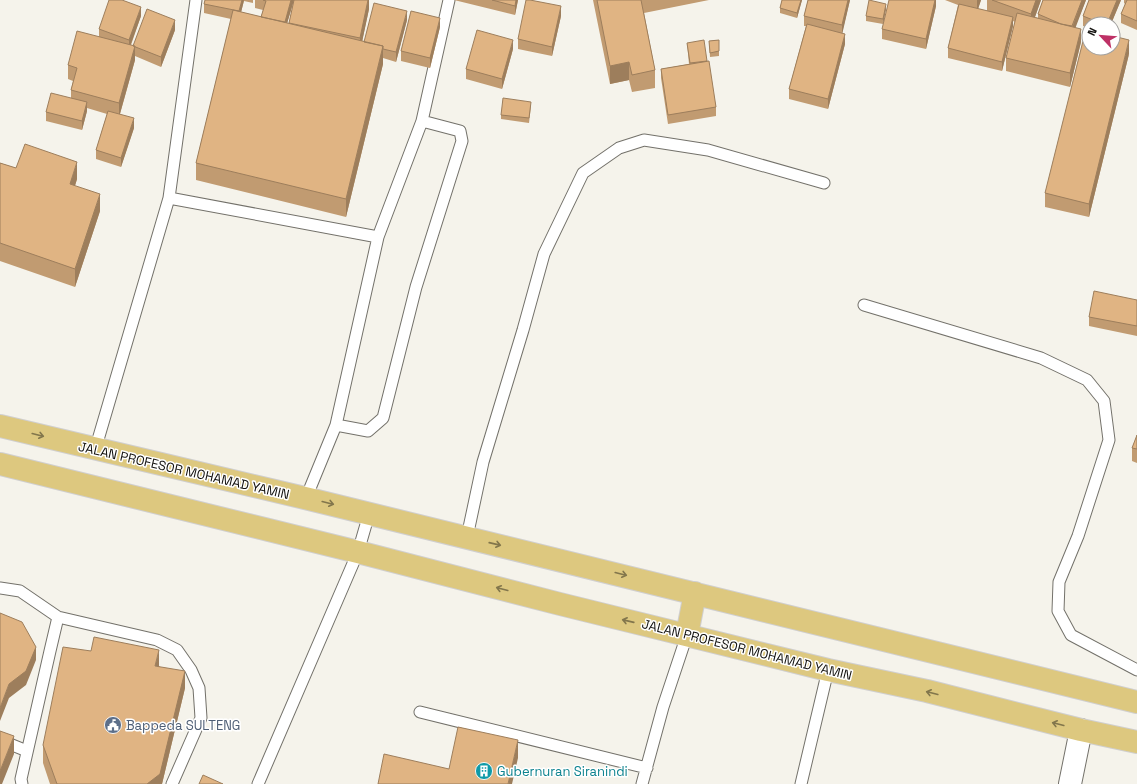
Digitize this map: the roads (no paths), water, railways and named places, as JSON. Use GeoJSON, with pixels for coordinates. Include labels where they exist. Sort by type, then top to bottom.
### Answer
{"type":"FeatureCollection","features":[{"type":"Feature","properties":{"kind":"main road","name":"JALAN PROFESOR MOHAMAD YAMIN"},"geometry":{"type":"LineString","coordinates":[[0,426],[95,450],[306,498],[467,537],[1137,702]]}},
{"type":"Feature","properties":{"kind":"main road","name":"JALAN PROFESOR MOHAMAD YAMIN"},"geometry":{"type":"LineString","coordinates":[[0,464],[828,670],[926,691],[1081,730],[1137,742]]}},
{"type":"Feature","properties":{"kind":"main road"},"geometry":{"type":"LineString","coordinates":[[687,635],[695,593]]}},
{"type":"Feature","properties":{"kind":"street"},"geometry":{"type":"LineString","coordinates":[[1070,784],[1081,730]]}},
{"type":"Feature","properties":{"kind":"lane"},"geometry":{"type":"LineString","coordinates":[[95,450],[169,198],[196,0]]}},
{"type":"Feature","properties":{"kind":"lane"},"geometry":{"type":"LineString","coordinates":[[306,498],[336,425],[378,237],[422,121],[449,0]]}},
{"type":"Feature","properties":{"kind":"lane"},"geometry":{"type":"LineString","coordinates":[[336,425],[368,431],[383,418],[416,287],[462,141],[460,131],[422,121]]}},
{"type":"Feature","properties":{"kind":"lane"},"geometry":{"type":"LineString","coordinates":[[467,537],[483,462],[524,330],[544,254],[583,173],[619,148],[644,140],[708,150],[824,182]]}},
{"type":"Feature","properties":{"kind":"lane"},"geometry":{"type":"LineString","coordinates":[[169,198],[378,237]]}},
{"type":"Feature","properties":{"kind":"lane"},"geometry":{"type":"LineString","coordinates":[[864,304],[1041,358],[1087,380],[1104,401],[1109,440],[1078,536],[1059,582],[1058,611],[1071,635],[1137,670]]}},
{"type":"Feature","properties":{"kind":"lane"},"geometry":{"type":"LineString","coordinates":[[258,784],[358,552],[369,514]]}},
{"type":"Feature","properties":{"kind":"lane"},"geometry":{"type":"LineString","coordinates":[[0,588],[20,591],[58,617],[157,640],[177,650],[192,670],[199,688],[201,718],[172,784]]}},
{"type":"Feature","properties":{"kind":"lane"},"geometry":{"type":"LineString","coordinates":[[22,784],[21,779],[27,751],[58,617]]}},
{"type":"Feature","properties":{"kind":"lane"},"geometry":{"type":"LineString","coordinates":[[642,784],[663,707],[687,635]]}},
{"type":"Feature","properties":{"kind":"lane"},"geometry":{"type":"LineString","coordinates":[[801,784],[828,670]]}},
{"type":"Feature","properties":{"kind":"lane"},"geometry":{"type":"LineString","coordinates":[[420,712],[647,768]]}},
{"type":"Feature","properties":{"kind":"lane"},"geometry":{"type":"LineString","coordinates":[[0,740],[27,751]]}},
{"type":"Feature","properties":{"kind":"place","name":"Bappeda SULTENG"},"geometry":{"type":"Point","coordinates":[113,725]}},
{"type":"Feature","properties":{"kind":"place","name":"Gubernuran Siranindi"},"geometry":{"type":"Point","coordinates":[484,771]}}]}
